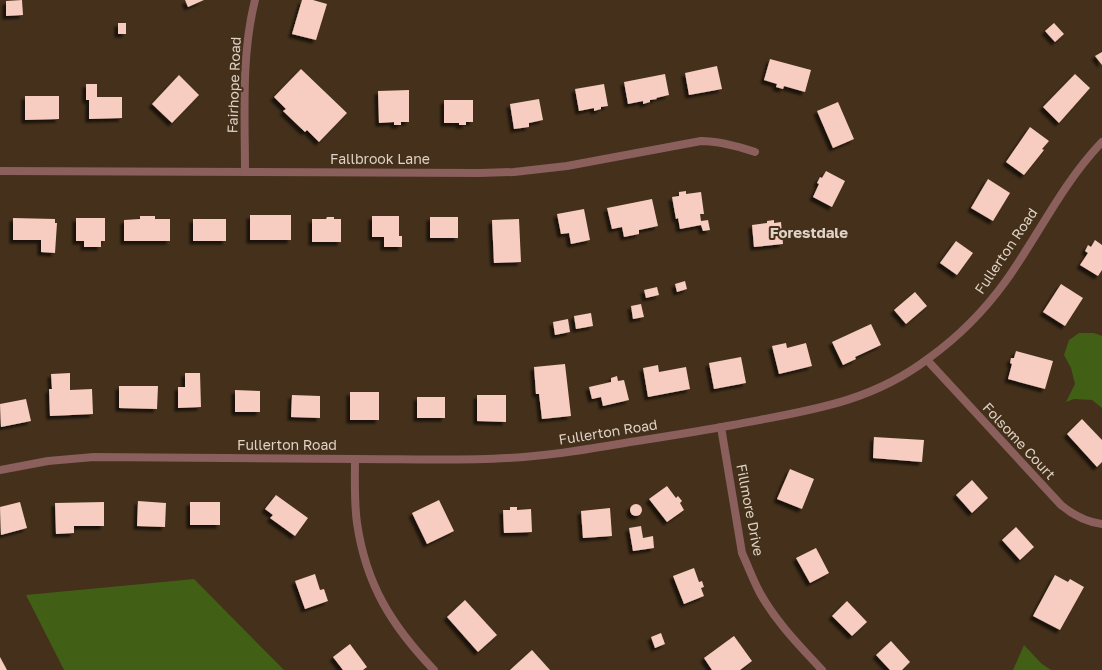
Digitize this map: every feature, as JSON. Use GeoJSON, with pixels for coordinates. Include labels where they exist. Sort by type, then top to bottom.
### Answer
{"type":"FeatureCollection","features":[{"type":"Feature","properties":{"kind":"street","name":"Fairhope Road"},"geometry":{"type":"LineString","coordinates":[[245,172],[245,58],[249,30],[256,0]]}},
{"type":"Feature","properties":{"kind":"street","name":"Fallbrook Lane"},"geometry":{"type":"LineString","coordinates":[[0,170],[479,173],[514,172],[567,166],[701,141],[715,141],[730,144],[755,152]]}},
{"type":"Feature","properties":{"kind":"street","name":"Fullerton Road"},"geometry":{"type":"LineString","coordinates":[[0,470],[48,461],[94,457],[449,460],[536,456],[568,453],[721,427],[818,409],[848,401],[894,381],[927,360],[967,326],[1004,284],[1069,182],[1102,142]]}},
{"type":"Feature","properties":{"kind":"street","name":"Folsome Court"},"geometry":{"type":"LineString","coordinates":[[927,360],[1061,505],[1068,511],[1086,520],[1102,524]]}},
{"type":"Feature","properties":{"kind":"street","name":"Fillmore Drive"},"geometry":{"type":"LineString","coordinates":[[721,427],[742,553],[759,592],[770,610],[794,640],[822,670]]}},
{"type":"Feature","properties":{"kind":"street"},"geometry":{"type":"LineString","coordinates":[[355,459],[357,523],[363,555],[368,571],[388,614],[411,646],[434,670]]}},
{"type":"Feature","properties":{"kind":"green space"},"geometry":{"type":"Polygon","coordinates":[[[1079,333],[1094,333],[1102,336],[1102,408],[1092,400],[1074,399],[1066,402],[1075,384],[1071,368],[1064,355],[1069,340],[1079,333]]]}},
{"type":"Feature","properties":{"kind":"green space"},"geometry":{"type":"Polygon","coordinates":[[[194,579],[284,670],[64,670],[26,595],[194,579]]]}},
{"type":"Feature","properties":{"kind":"green space"},"geometry":{"type":"Polygon","coordinates":[[[1024,645],[1042,664],[1051,670],[1013,670],[1024,645]]]}},
{"type":"Feature","properties":{"kind":"building"},"geometry":{"type":"Polygon","coordinates":[[[22,0],[23,15],[6,16],[6,1],[22,0]]]}},
{"type":"Feature","properties":{"kind":"building"},"geometry":{"type":"Polygon","coordinates":[[[185,0],[204,0],[188,7],[185,0]]]}},
{"type":"Feature","properties":{"kind":"building"},"geometry":{"type":"Polygon","coordinates":[[[302,0],[313,0],[327,4],[316,40],[292,34],[302,0]]]}},
{"type":"Feature","properties":{"kind":"building"},"geometry":{"type":"Polygon","coordinates":[[[118,23],[126,23],[126,34],[118,34],[118,23]]]}},
{"type":"Feature","properties":{"kind":"building"},"geometry":{"type":"Polygon","coordinates":[[[1054,23],[1064,34],[1055,42],[1045,31],[1054,23]]]}},
{"type":"Feature","properties":{"kind":"building"},"geometry":{"type":"Polygon","coordinates":[[[1102,52],[1102,65],[1095,56],[1102,52]]]}},
{"type":"Feature","properties":{"kind":"building"},"geometry":{"type":"Polygon","coordinates":[[[770,59],[811,70],[805,92],[784,86],[783,89],[776,87],[777,84],[764,80],[770,59]]]}},
{"type":"Feature","properties":{"kind":"building"},"geometry":{"type":"Polygon","coordinates":[[[717,66],[722,89],[689,95],[685,73],[717,66]]]}},
{"type":"Feature","properties":{"kind":"building"},"geometry":{"type":"Polygon","coordinates":[[[301,69],[347,113],[319,142],[307,130],[305,132],[283,111],[286,109],[274,97],[301,69]]]}},
{"type":"Feature","properties":{"kind":"building"},"geometry":{"type":"Polygon","coordinates":[[[665,74],[669,95],[650,100],[650,102],[643,104],[643,101],[628,104],[624,82],[665,74]]]}},
{"type":"Feature","properties":{"kind":"building"},"geometry":{"type":"Polygon","coordinates":[[[1075,74],[1090,88],[1059,123],[1043,107],[1075,74]]]}},
{"type":"Feature","properties":{"kind":"building"},"geometry":{"type":"Polygon","coordinates":[[[179,75],[199,95],[172,123],[152,104],[179,75]]]}},
{"type":"Feature","properties":{"kind":"building"},"geometry":{"type":"Polygon","coordinates":[[[86,84],[97,84],[97,97],[122,97],[122,118],[89,119],[89,100],[86,100],[86,84]]]}},
{"type":"Feature","properties":{"kind":"building"},"geometry":{"type":"Polygon","coordinates":[[[604,84],[608,106],[601,107],[601,109],[594,111],[594,108],[579,111],[575,89],[604,84]]]}},
{"type":"Feature","properties":{"kind":"building"},"geometry":{"type":"Polygon","coordinates":[[[409,90],[409,122],[401,122],[401,125],[394,125],[394,122],[379,123],[378,91],[409,90]]]}},
{"type":"Feature","properties":{"kind":"building"},"geometry":{"type":"Polygon","coordinates":[[[25,96],[59,96],[59,119],[25,120],[25,96]]]}},
{"type":"Feature","properties":{"kind":"building"},"geometry":{"type":"Polygon","coordinates":[[[539,99],[543,120],[529,123],[529,127],[514,129],[510,104],[539,99]]]}},
{"type":"Feature","properties":{"kind":"building"},"geometry":{"type":"Polygon","coordinates":[[[444,100],[473,100],[473,122],[466,122],[466,125],[459,125],[459,123],[444,123],[444,100]]]}},
{"type":"Feature","properties":{"kind":"building"},"geometry":{"type":"Polygon","coordinates":[[[838,102],[854,139],[833,148],[817,111],[838,102]]]}},
{"type":"Feature","properties":{"kind":"building"},"geometry":{"type":"Polygon","coordinates":[[[1030,127],[1049,141],[1042,149],[1044,150],[1024,175],[1006,162],[1030,127]]]}},
{"type":"Feature","properties":{"kind":"building"},"geometry":{"type":"Polygon","coordinates":[[[826,171],[845,181],[832,207],[813,197],[819,184],[817,183],[820,177],[822,178],[826,171]]]}},
{"type":"Feature","properties":{"kind":"building"},"geometry":{"type":"Polygon","coordinates":[[[988,179],[1010,193],[993,221],[971,208],[988,179]]]}},
{"type":"Feature","properties":{"kind":"building"},"geometry":{"type":"Polygon","coordinates":[[[686,191],[686,194],[701,192],[704,214],[700,214],[701,221],[708,220],[710,230],[703,231],[701,225],[680,229],[678,218],[676,219],[672,197],[679,196],[679,192],[686,191]]]}},
{"type":"Feature","properties":{"kind":"building"},"geometry":{"type":"Polygon","coordinates":[[[652,199],[658,226],[639,230],[639,234],[624,237],[622,227],[612,229],[607,208],[652,199]]]}},
{"type":"Feature","properties":{"kind":"building"},"geometry":{"type":"Polygon","coordinates":[[[584,209],[590,240],[571,244],[569,233],[561,234],[557,214],[584,209]]]}},
{"type":"Feature","properties":{"kind":"building"},"geometry":{"type":"Polygon","coordinates":[[[250,215],[291,215],[291,240],[250,240],[250,215]]]}},
{"type":"Feature","properties":{"kind":"building"},"geometry":{"type":"Polygon","coordinates":[[[140,216],[155,216],[155,219],[170,219],[170,241],[124,241],[124,220],[140,219],[140,216]]]}},
{"type":"Feature","properties":{"kind":"building"},"geometry":{"type":"Polygon","coordinates":[[[372,216],[399,216],[399,236],[402,236],[402,247],[384,247],[384,237],[372,237],[372,216]]]}},
{"type":"Feature","properties":{"kind":"building"},"geometry":{"type":"Polygon","coordinates":[[[327,217],[341,219],[341,242],[312,242],[312,219],[326,219],[327,217]]]}},
{"type":"Feature","properties":{"kind":"building"},"geometry":{"type":"Polygon","coordinates":[[[430,217],[458,217],[458,238],[430,238],[430,217]]]}},
{"type":"Feature","properties":{"kind":"building"},"geometry":{"type":"Polygon","coordinates":[[[13,218],[55,219],[55,223],[57,223],[55,253],[41,252],[41,240],[13,240],[13,218]]]}},
{"type":"Feature","properties":{"kind":"building"},"geometry":{"type":"Polygon","coordinates":[[[76,218],[105,218],[105,241],[101,241],[101,247],[84,247],[84,241],[76,241],[76,218]]]}},
{"type":"Feature","properties":{"kind":"building"},"geometry":{"type":"Polygon","coordinates":[[[193,219],[226,219],[226,241],[193,241],[193,219]]]}},
{"type":"Feature","properties":{"kind":"building"},"geometry":{"type":"Polygon","coordinates":[[[519,219],[521,262],[494,263],[492,220],[519,219]]]}},
{"type":"Feature","properties":{"kind":"building"},"geometry":{"type":"Polygon","coordinates":[[[774,220],[774,223],[781,222],[783,244],[754,247],[752,225],[767,223],[767,221],[774,220]]]}},
{"type":"Feature","properties":{"kind":"building"},"geometry":{"type":"Polygon","coordinates":[[[1095,240],[1102,245],[1102,270],[1098,276],[1080,265],[1088,253],[1085,251],[1088,245],[1091,247],[1095,240]]]}},
{"type":"Feature","properties":{"kind":"building"},"geometry":{"type":"Polygon","coordinates":[[[956,241],[973,253],[957,275],[940,263],[956,241]]]}},
{"type":"Feature","properties":{"kind":"building"},"geometry":{"type":"Polygon","coordinates":[[[685,281],[687,289],[677,292],[675,284],[685,281]]]}},
{"type":"Feature","properties":{"kind":"building"},"geometry":{"type":"Polygon","coordinates":[[[1061,284],[1083,298],[1065,326],[1043,312],[1061,284]]]}},
{"type":"Feature","properties":{"kind":"building"},"geometry":{"type":"Polygon","coordinates":[[[657,287],[659,295],[646,298],[644,290],[657,287]]]}},
{"type":"Feature","properties":{"kind":"building"},"geometry":{"type":"Polygon","coordinates":[[[915,292],[927,306],[906,324],[894,310],[915,292]]]}},
{"type":"Feature","properties":{"kind":"building"},"geometry":{"type":"Polygon","coordinates":[[[641,304],[644,317],[633,319],[631,306],[641,304]]]}},
{"type":"Feature","properties":{"kind":"building"},"geometry":{"type":"Polygon","coordinates":[[[591,313],[593,326],[576,329],[574,316],[591,313]]]}},
{"type":"Feature","properties":{"kind":"building"},"geometry":{"type":"Polygon","coordinates":[[[568,319],[570,332],[555,335],[553,322],[568,319]]]}},
{"type":"Feature","properties":{"kind":"building"},"geometry":{"type":"Polygon","coordinates":[[[871,324],[881,345],[855,357],[856,359],[843,365],[832,342],[871,324]]]}},
{"type":"Feature","properties":{"kind":"building"},"geometry":{"type":"Polygon","coordinates":[[[786,343],[787,348],[806,343],[812,366],[779,374],[772,346],[786,343]]]}},
{"type":"Feature","properties":{"kind":"building"},"geometry":{"type":"Polygon","coordinates":[[[1016,351],[1053,361],[1045,389],[1008,379],[1012,364],[1010,363],[1011,358],[1014,358],[1016,351]]]}},
{"type":"Feature","properties":{"kind":"building"},"geometry":{"type":"Polygon","coordinates":[[[741,357],[746,383],[714,389],[709,363],[741,357]]]}},
{"type":"Feature","properties":{"kind":"building"},"geometry":{"type":"Polygon","coordinates":[[[565,364],[571,416],[542,419],[539,394],[536,394],[534,367],[565,364]]]}},
{"type":"Feature","properties":{"kind":"building"},"geometry":{"type":"Polygon","coordinates":[[[658,365],[659,372],[686,367],[690,389],[648,397],[643,368],[658,365]]]}},
{"type":"Feature","properties":{"kind":"building"},"geometry":{"type":"Polygon","coordinates":[[[70,373],[70,390],[92,389],[93,414],[50,416],[49,389],[52,389],[51,374],[70,373]]]}},
{"type":"Feature","properties":{"kind":"building"},"geometry":{"type":"Polygon","coordinates":[[[185,373],[200,373],[201,407],[178,408],[178,387],[185,387],[185,373]]]}},
{"type":"Feature","properties":{"kind":"building"},"geometry":{"type":"Polygon","coordinates":[[[617,376],[618,381],[624,380],[629,400],[603,406],[601,397],[592,399],[589,387],[611,382],[611,378],[617,376]]]}},
{"type":"Feature","properties":{"kind":"building"},"geometry":{"type":"Polygon","coordinates":[[[119,386],[158,386],[157,409],[119,408],[119,386]]]}},
{"type":"Feature","properties":{"kind":"building"},"geometry":{"type":"Polygon","coordinates":[[[235,390],[260,391],[260,412],[235,412],[235,390]]]}},
{"type":"Feature","properties":{"kind":"building"},"geometry":{"type":"Polygon","coordinates":[[[350,392],[379,392],[379,420],[350,420],[350,392]]]}},
{"type":"Feature","properties":{"kind":"building"},"geometry":{"type":"Polygon","coordinates":[[[292,395],[320,396],[320,418],[291,417],[292,395]]]}},
{"type":"Feature","properties":{"kind":"building"},"geometry":{"type":"Polygon","coordinates":[[[477,395],[506,395],[506,422],[477,421],[477,395]]]}},
{"type":"Feature","properties":{"kind":"building"},"geometry":{"type":"Polygon","coordinates":[[[417,397],[445,397],[445,418],[417,418],[417,397]]]}},
{"type":"Feature","properties":{"kind":"building"},"geometry":{"type":"Polygon","coordinates":[[[26,399],[31,421],[1,427],[0,404],[26,399]]]}},
{"type":"Feature","properties":{"kind":"building"},"geometry":{"type":"Polygon","coordinates":[[[1082,419],[1102,440],[1102,462],[1097,467],[1067,434],[1082,419]]]}},
{"type":"Feature","properties":{"kind":"building"},"geometry":{"type":"Polygon","coordinates":[[[874,437],[924,440],[922,462],[873,458],[874,437]]]}},
{"type":"Feature","properties":{"kind":"building"},"geometry":{"type":"Polygon","coordinates":[[[790,469],[814,479],[802,509],[777,499],[790,469]]]}},
{"type":"Feature","properties":{"kind":"building"},"geometry":{"type":"Polygon","coordinates":[[[972,480],[988,498],[972,513],[956,495],[972,480]]]}},
{"type":"Feature","properties":{"kind":"building"},"geometry":{"type":"Polygon","coordinates":[[[667,486],[676,498],[678,496],[682,501],[680,503],[684,510],[667,522],[649,499],[667,486]]]}},
{"type":"Feature","properties":{"kind":"building"},"geometry":{"type":"Polygon","coordinates":[[[276,495],[308,518],[295,536],[270,518],[273,515],[265,509],[276,495]]]}},
{"type":"Feature","properties":{"kind":"building"},"geometry":{"type":"Polygon","coordinates":[[[439,500],[454,531],[427,544],[412,513],[439,500]]]}},
{"type":"Feature","properties":{"kind":"building"},"geometry":{"type":"Polygon","coordinates":[[[138,501],[166,503],[165,527],[137,526],[138,501]]]}},
{"type":"Feature","properties":{"kind":"building"},"geometry":{"type":"Polygon","coordinates":[[[20,502],[27,528],[1,535],[0,507],[20,502]]]}},
{"type":"Feature","properties":{"kind":"building"},"geometry":{"type":"Polygon","coordinates":[[[104,502],[104,526],[74,526],[74,533],[56,534],[55,503],[104,502]]]}},
{"type":"Feature","properties":{"kind":"building"},"geometry":{"type":"Polygon","coordinates":[[[190,502],[220,502],[220,525],[190,525],[190,502]]]}},
{"type":"Feature","properties":{"kind":"building"},"geometry":{"type":"Polygon","coordinates":[[[638,504],[641,505],[641,515],[634,516],[631,515],[630,508],[631,505],[638,504]]]}},
{"type":"Feature","properties":{"kind":"building"},"geometry":{"type":"Polygon","coordinates":[[[510,507],[517,507],[517,510],[531,509],[532,532],[504,533],[503,510],[510,510],[510,507]]]}},
{"type":"Feature","properties":{"kind":"building"},"geometry":{"type":"Polygon","coordinates":[[[610,508],[612,536],[583,538],[581,511],[610,508]]]}},
{"type":"Feature","properties":{"kind":"building"},"geometry":{"type":"Polygon","coordinates":[[[641,526],[643,538],[653,536],[654,548],[633,551],[629,528],[641,526]]]}},
{"type":"Feature","properties":{"kind":"building"},"geometry":{"type":"Polygon","coordinates":[[[1016,527],[1034,547],[1020,560],[1002,540],[1016,527]]]}},
{"type":"Feature","properties":{"kind":"building"},"geometry":{"type":"Polygon","coordinates":[[[816,548],[829,573],[810,583],[796,558],[816,548]]]}},
{"type":"Feature","properties":{"kind":"building"},"geometry":{"type":"Polygon","coordinates":[[[694,568],[699,582],[702,581],[704,587],[701,588],[704,596],[684,604],[673,576],[694,568]]]}},
{"type":"Feature","properties":{"kind":"building"},"geometry":{"type":"Polygon","coordinates":[[[315,574],[320,590],[324,589],[328,601],[305,609],[295,581],[315,574]]]}},
{"type":"Feature","properties":{"kind":"building"},"geometry":{"type":"Polygon","coordinates":[[[1055,575],[1068,582],[1070,579],[1084,587],[1060,630],[1033,616],[1055,575]]]}},
{"type":"Feature","properties":{"kind":"building"},"geometry":{"type":"Polygon","coordinates":[[[465,600],[497,635],[478,652],[447,617],[465,600]]]}},
{"type":"Feature","properties":{"kind":"building"},"geometry":{"type":"Polygon","coordinates":[[[847,601],[867,622],[852,636],[832,616],[847,601]]]}},
{"type":"Feature","properties":{"kind":"building"},"geometry":{"type":"Polygon","coordinates":[[[661,633],[665,644],[655,648],[651,637],[661,633]]]}},
{"type":"Feature","properties":{"kind":"building"},"geometry":{"type":"Polygon","coordinates":[[[734,636],[752,661],[740,670],[712,670],[704,658],[734,636]]]}},
{"type":"Feature","properties":{"kind":"building"},"geometry":{"type":"Polygon","coordinates":[[[891,641],[910,662],[902,670],[890,670],[876,655],[891,641]]]}},
{"type":"Feature","properties":{"kind":"building"},"geometry":{"type":"Polygon","coordinates":[[[350,644],[367,667],[363,670],[343,670],[333,657],[350,644]]]}},
{"type":"Feature","properties":{"kind":"building"},"geometry":{"type":"Polygon","coordinates":[[[532,650],[550,670],[510,670],[532,650]]]}},
{"type":"Feature","properties":{"kind":"building"},"geometry":{"type":"Polygon","coordinates":[[[0,657],[7,670],[0,670],[0,657]]]}},
{"type":"Feature","properties":{"kind":"district","name":"Forestdale"},"geometry":{"type":"Point","coordinates":[809,233]}}]}
